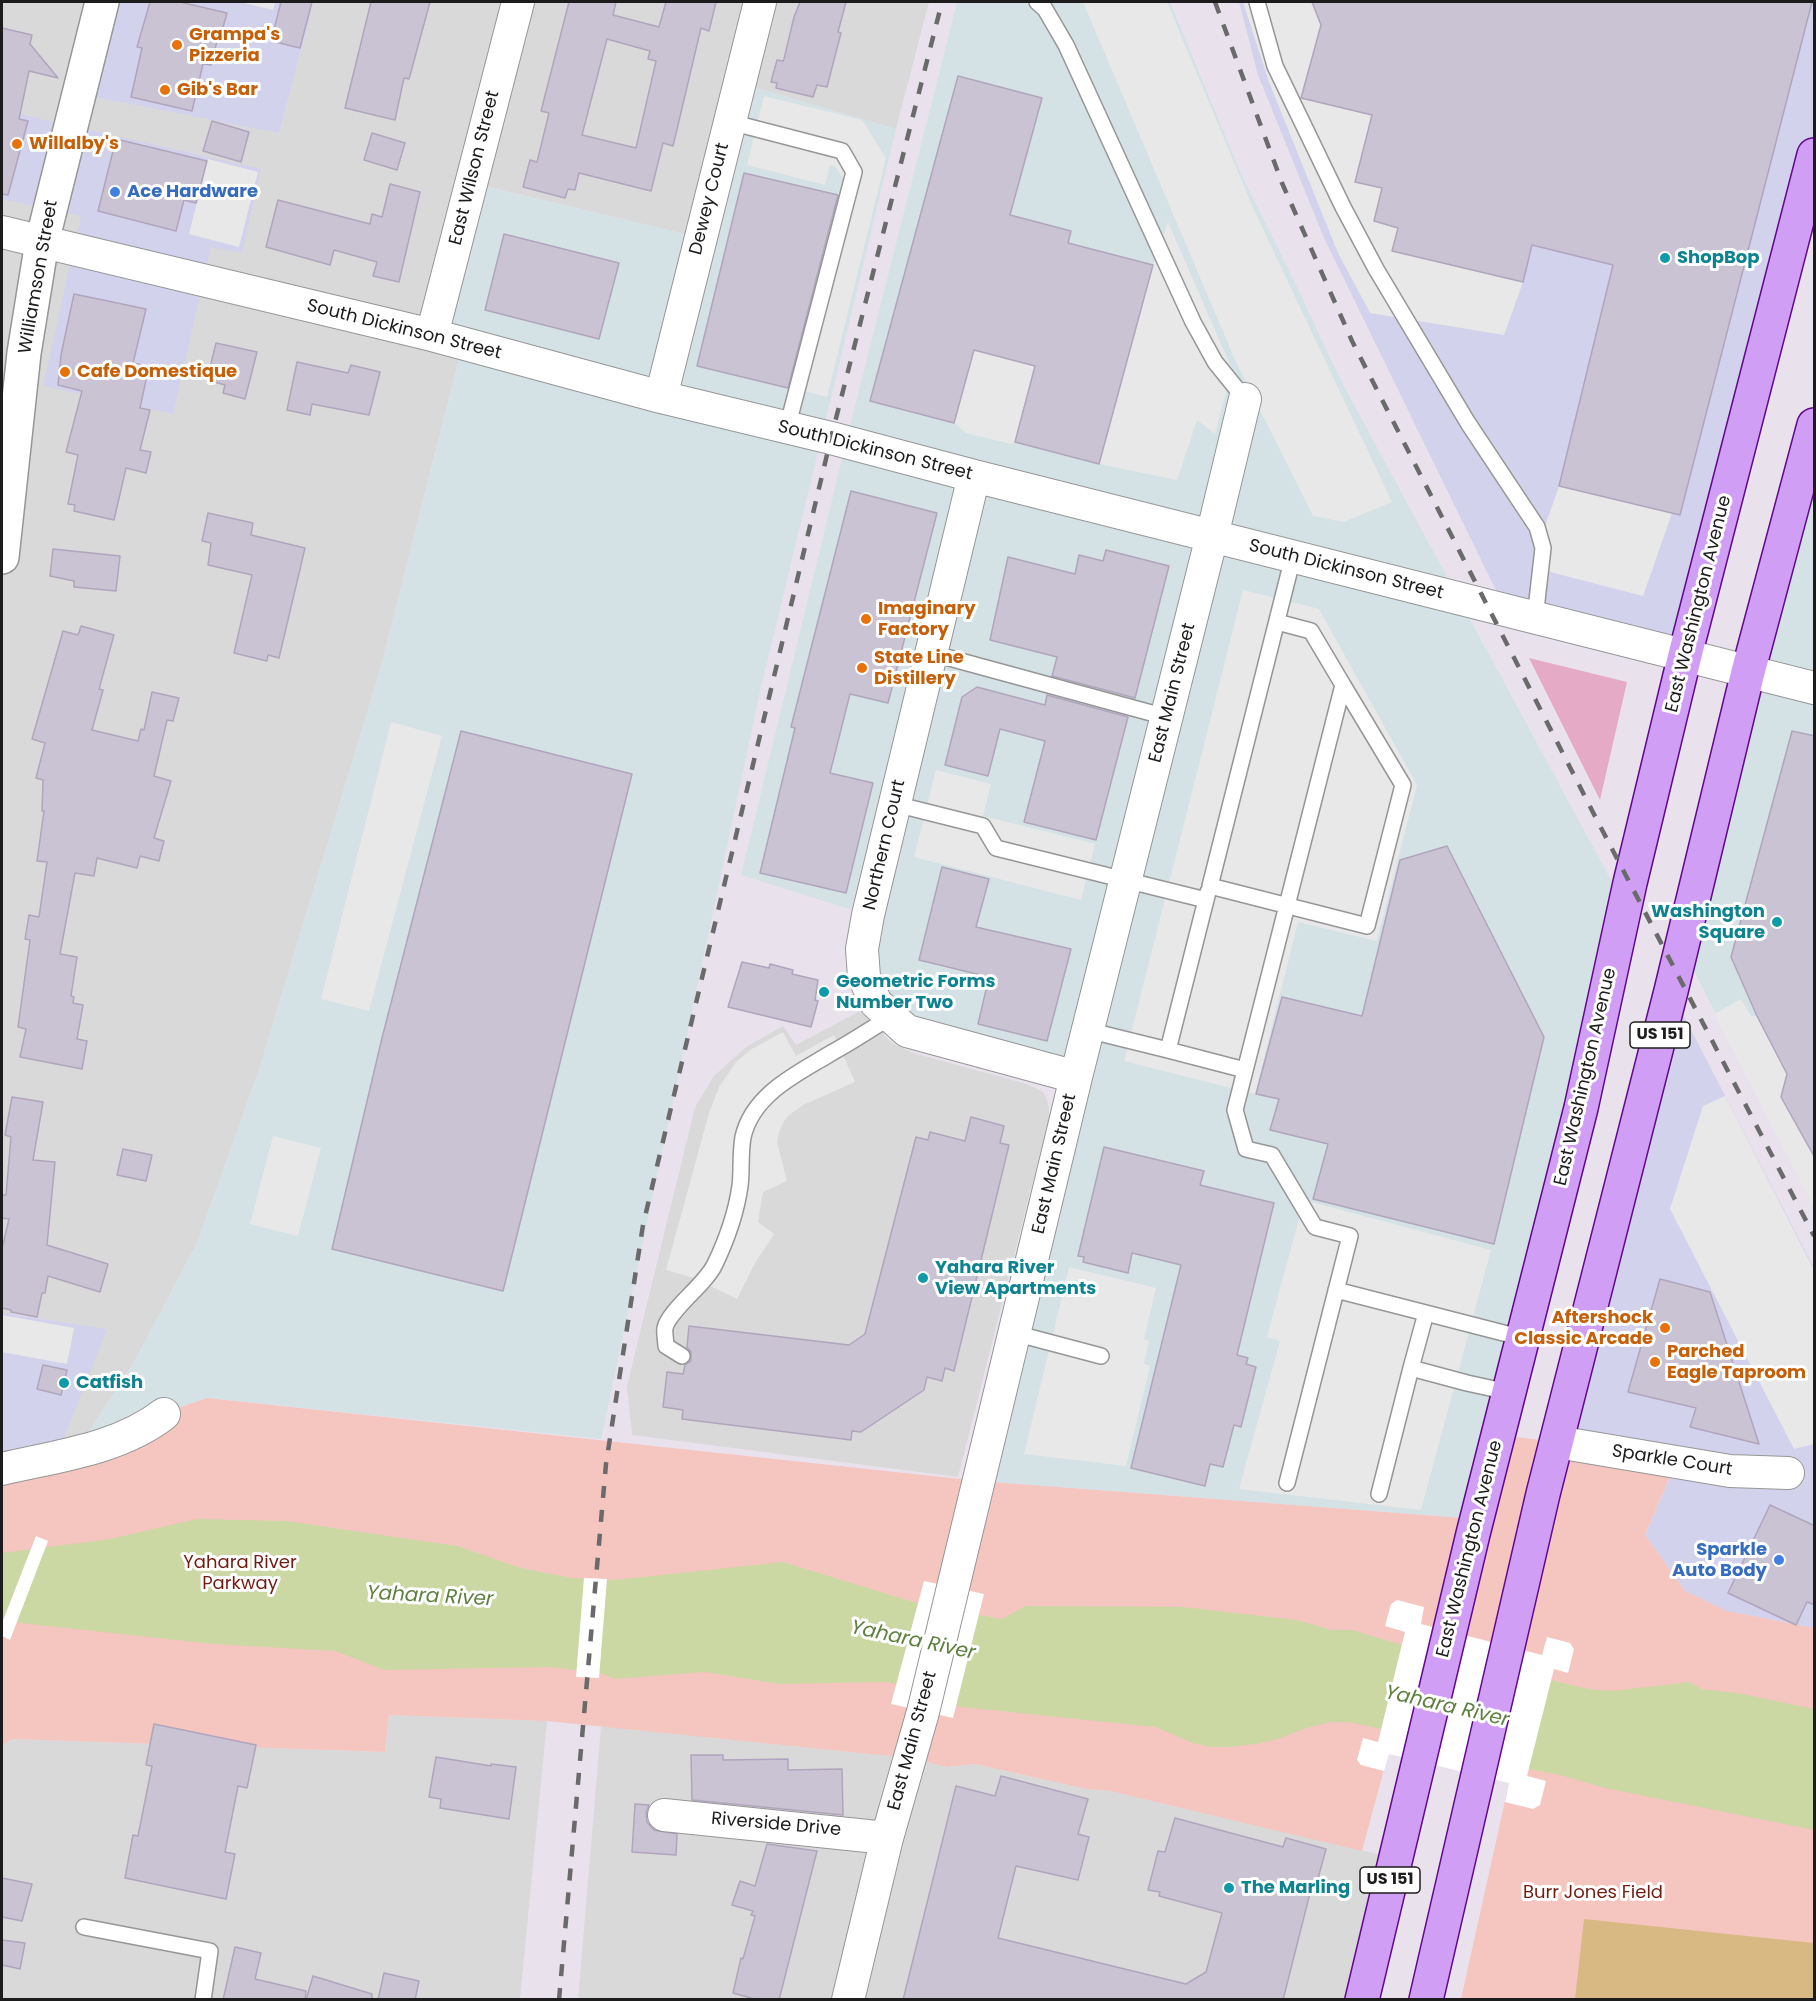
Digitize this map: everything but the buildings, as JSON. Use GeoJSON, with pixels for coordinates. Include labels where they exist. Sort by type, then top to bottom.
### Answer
{"type":"FeatureCollection","features":[{"type":"Feature","properties":{"kind":"main road","name":"East Washington Avenue"},"geometry":{"type":"LineString","coordinates":[[1362,2000],[1508,1392],[1581,1108],[1630,883],[1685,655],[1815,155]]}},
{"type":"Feature","properties":{"kind":"main road","name":"US 151"},"geometry":{"type":"LineString","coordinates":[[1426,2000],[1543,1494],[1676,971],[1748,672],[1815,425]]}},
{"type":"Feature","properties":{"kind":"street","name":"Williamson Street"},"geometry":{"type":"LineString","coordinates":[[2,557],[24,353],[42,242],[102,2]]}},
{"type":"Feature","properties":{"kind":"street","name":"East Wilson Street"},"geometry":{"type":"LineString","coordinates":[[432,335],[518,2]]}},
{"type":"Feature","properties":{"kind":"street","name":"Dewey Court"},"geometry":{"type":"LineString","coordinates":[[661,397],[760,2]]}},
{"type":"Feature","properties":{"kind":"street","name":"South Dickinson Street"},"geometry":{"type":"LineString","coordinates":[[2,232],[432,335],[661,397],[1815,688]]}},
{"type":"Feature","properties":{"kind":"street","name":"East Main Street"},"geometry":{"type":"LineString","coordinates":[[848,2000],[887,1838],[922,1712],[953,1587],[1076,1077],[1245,399]]}},
{"type":"Feature","properties":{"kind":"street","name":"Northern Court"},"geometry":{"type":"LineString","coordinates":[[974,476],[868,915],[862,949],[864,977],[876,1003],[907,1031],[1076,1077]]}},
{"type":"Feature","properties":{"kind":"street"},"geometry":{"type":"LineString","coordinates":[[2,1469],[126,1437],[147,1428],[164,1414]]}},
{"type":"Feature","properties":{"kind":"street","name":"Sparkle Court"},"geometry":{"type":"LineString","coordinates":[[1557,1442],[1730,1471],[1788,1473]]}},
{"type":"Feature","properties":{"kind":"street","name":"Riverside Drive"},"geometry":{"type":"LineString","coordinates":[[664,1815],[887,1838]]}},
{"type":"Feature","properties":{"kind":"lane"},"geometry":{"type":"LineString","coordinates":[[1037,2],[1045,9],[1066,45],[1193,322],[1215,362],[1245,399]]}},
{"type":"Feature","properties":{"kind":"lane"},"geometry":{"type":"LineString","coordinates":[[1257,2],[1275,66],[1343,207],[1376,269],[1468,423],[1538,527],[1543,548],[1535,618]]}},
{"type":"Feature","properties":{"kind":"lane"},"geometry":{"type":"LineString","coordinates":[[730,122],[842,151],[854,172],[787,428]]}},
{"type":"Feature","properties":{"kind":"lane"},"geometry":{"type":"LineString","coordinates":[[1167,1050],[1293,557]]}},
{"type":"Feature","properties":{"kind":"lane"},"geometry":{"type":"LineString","coordinates":[[895,804],[983,826],[996,848],[1125,880],[1287,906],[1367,926],[1403,785],[1311,631],[1277,622]]}},
{"type":"Feature","properties":{"kind":"lane"},"geometry":{"type":"LineString","coordinates":[[931,653],[1166,717]]}},
{"type":"Feature","properties":{"kind":"lane"},"geometry":{"type":"LineString","coordinates":[[1287,1483],[1350,1236],[1315,1227],[1272,1155],[1246,1149],[1235,1110],[1343,685]]}},
{"type":"Feature","properties":{"kind":"lane"},"geometry":{"type":"LineString","coordinates":[[682,1356],[666,1346],[665,1327],[675,1311],[712,1270],[723,1247],[733,1221],[740,1185],[740,1159],[744,1135],[752,1113],[792,1076],[891,1017]]}},
{"type":"Feature","properties":{"kind":"lane"},"geometry":{"type":"LineString","coordinates":[[1088,1030],[1245,1070]]}},
{"type":"Feature","properties":{"kind":"lane"},"geometry":{"type":"LineString","coordinates":[[1336,1290],[1523,1338]]}},
{"type":"Feature","properties":{"kind":"lane"},"geometry":{"type":"LineString","coordinates":[[1379,1494],[1426,1313]]}},
{"type":"Feature","properties":{"kind":"lane"},"geometry":{"type":"LineString","coordinates":[[1014,1333],[1101,1356]]}},
{"type":"Feature","properties":{"kind":"lane"},"geometry":{"type":"LineString","coordinates":[[1411,1368],[1508,1392]]}},
{"type":"Feature","properties":{"kind":"lane"},"geometry":{"type":"LineString","coordinates":[[84,1927],[210,1951],[203,2000]]}},
{"type":"Feature","properties":{"kind":"shaded area"},"geometry":{"type":"Polygon","coordinates":[[[2,2],[102,2],[279,133],[310,18],[301,15],[305,2],[929,2],[896,129],[739,83],[701,238],[472,183],[463,343],[380,670],[259,1070],[197,1243],[133,1364],[75,1452],[57,1456],[106,1329],[2,1313],[2,2]]]}},
{"type":"Feature","properties":{"kind":"shaded area"},"geometry":{"type":"Polygon","coordinates":[[[102,2],[305,2],[301,15],[310,18],[279,133],[79,94],[102,2]]]}},
{"type":"Feature","properties":{"kind":"shaded area"},"geometry":{"type":"Polygon","coordinates":[[[240,2],[275,2],[273,10],[240,2]]]}},
{"type":"Feature","properties":{"kind":"shaded area"},"geometry":{"type":"Polygon","coordinates":[[[957,2],[1170,2],[1241,174],[1339,377],[1625,906],[1477,1519],[979,1481],[1075,1077],[876,1003],[868,915],[741,875],[846,442],[957,2]]]}},
{"type":"Feature","properties":{"kind":"shaded area"},"geometry":{"type":"Polygon","coordinates":[[[1083,2],[1167,2],[1254,210],[1392,502],[1344,522],[1313,516],[1235,360],[1083,2]]]}},
{"type":"Feature","properties":{"kind":"shaded area"},"geometry":{"type":"Polygon","coordinates":[[[1239,2],[1814,2],[1814,155],[1685,655],[1506,611],[1324,238],[1258,75],[1239,2]]]}},
{"type":"Feature","properties":{"kind":"shaded area"},"geometry":{"type":"Polygon","coordinates":[[[1243,2],[1312,2],[1321,25],[1301,98],[1372,115],[1355,182],[1382,188],[1374,221],[1398,228],[1392,251],[1523,282],[1504,335],[1370,313],[1338,253],[1269,82],[1243,2]]]}},
{"type":"Feature","properties":{"kind":"shaded area"},"geometry":{"type":"Polygon","coordinates":[[[739,83],[896,129],[759,696],[601,1439],[207,1398],[75,1452],[133,1364],[197,1243],[259,1070],[380,670],[463,344],[432,335],[471,183],[701,238],[739,83]]]}},
{"type":"Feature","properties":{"kind":"shaded area"},"geometry":{"type":"Polygon","coordinates":[[[764,96],[862,120],[886,158],[827,397],[793,388],[844,180],[835,166],[830,165],[825,185],[747,165],[764,96]]]}},
{"type":"Feature","properties":{"kind":"shaded area"},"geometry":{"type":"Polygon","coordinates":[[[2,110],[261,169],[242,253],[211,247],[173,414],[43,386],[81,216],[2,199],[2,110]]]}},
{"type":"Feature","properties":{"kind":"shaded area"},"geometry":{"type":"Polygon","coordinates":[[[208,159],[258,172],[239,247],[189,234],[208,159]]]}},
{"type":"Feature","properties":{"kind":"shaded area"},"geometry":{"type":"Polygon","coordinates":[[[1168,222],[1232,369],[1215,434],[1197,420],[1177,480],[1099,464],[1153,265],[1168,222]]]}},
{"type":"Feature","properties":{"kind":"shaded area"},"geometry":{"type":"Polygon","coordinates":[[[974,350],[1035,366],[1015,442],[1011,444],[966,433],[954,423],[974,350]]]}},
{"type":"Feature","properties":{"kind":"shaded area"},"geometry":{"type":"Polygon","coordinates":[[[1814,425],[1814,1203],[1682,948],[1814,425]]]}},
{"type":"Feature","properties":{"kind":"shaded area"},"geometry":{"type":"Polygon","coordinates":[[[1559,486],[1672,513],[1643,596],[1531,567],[1559,486]]]}},
{"type":"Feature","properties":{"kind":"shaded area"},"geometry":{"type":"Polygon","coordinates":[[[1243,590],[1319,609],[1417,785],[1377,941],[1298,922],[1255,1094],[1124,1061],[1243,590]]]}},
{"type":"Feature","properties":{"kind":"shaded area"},"geometry":{"type":"Polygon","coordinates":[[[1529,658],[1627,682],[1600,800],[1529,658]]]}},
{"type":"Feature","properties":{"kind":"shaded area"},"geometry":{"type":"Polygon","coordinates":[[[391,722],[442,736],[369,1011],[321,999],[391,722]]]}},
{"type":"Feature","properties":{"kind":"shaded area"},"geometry":{"type":"Polygon","coordinates":[[[936,770],[991,784],[983,816],[1095,844],[1081,900],[914,857],[936,770]]]}},
{"type":"Feature","properties":{"kind":"shaded area"},"geometry":{"type":"Polygon","coordinates":[[[1671,991],[1814,1268],[1814,1628],[1726,1611],[1685,1591],[1645,1535],[1676,1463],[1557,1442],[1671,991]]]}},
{"type":"Feature","properties":{"kind":"shaded area"},"geometry":{"type":"Polygon","coordinates":[[[1741,999],[1751,1016],[1757,1016],[1787,1074],[1781,1097],[1802,1135],[1814,1138],[1814,1207],[1714,1014],[1741,999]]]}},
{"type":"Feature","properties":{"kind":"shaded area"},"geometry":{"type":"Polygon","coordinates":[[[860,1011],[892,1043],[913,1053],[1027,1084],[1043,1092],[1047,1099],[1049,1118],[958,1477],[632,1435],[627,1386],[695,1107],[714,1076],[746,1047],[783,1026],[796,1045],[860,1011]]]}},
{"type":"Feature","properties":{"kind":"shaded area"},"geometry":{"type":"Polygon","coordinates":[[[783,1032],[796,1056],[834,1035],[855,1082],[803,1105],[784,1121],[777,1142],[787,1181],[763,1192],[758,1222],[774,1234],[755,1263],[737,1299],[694,1278],[666,1270],[709,1113],[719,1087],[736,1062],[750,1050],[783,1032]]]}},
{"type":"Feature","properties":{"kind":"shaded area"},"geometry":{"type":"Polygon","coordinates":[[[1725,1096],[1814,1270],[1814,1444],[1794,1449],[1670,1209],[1703,1106],[1725,1096]]]}},
{"type":"Feature","properties":{"kind":"shaded area"},"geometry":{"type":"Polygon","coordinates":[[[273,1136],[321,1148],[298,1236],[250,1224],[273,1136]]]}},
{"type":"Feature","properties":{"kind":"shaded area"},"geometry":{"type":"Polygon","coordinates":[[[1304,1200],[1491,1250],[1421,1510],[1239,1489],[1280,1341],[1267,1337],[1304,1200]]]}},
{"type":"Feature","properties":{"kind":"shaded area"},"geometry":{"type":"Polygon","coordinates":[[[1069,1267],[1156,1288],[1144,1339],[1149,1341],[1144,1364],[1150,1366],[1126,1466],[1024,1454],[1069,1267]]]}},
{"type":"Feature","properties":{"kind":"shaded area"},"geometry":{"type":"Polygon","coordinates":[[[2,1313],[107,1329],[57,1456],[2,1469],[2,1313]]]}},
{"type":"Feature","properties":{"kind":"shaded area"},"geometry":{"type":"Polygon","coordinates":[[[2,1315],[74,1328],[67,1364],[2,1352],[2,1315]]]}},
{"type":"Feature","properties":{"kind":"shaded area"},"geometry":{"type":"Polygon","coordinates":[[[389,1715],[547,1721],[520,1999],[2,1999],[2,1745],[13,1739],[385,1752],[389,1715]]]}},
{"type":"Feature","properties":{"kind":"shaded area"},"geometry":{"type":"Polygon","coordinates":[[[601,1726],[909,1758],[947,1767],[975,1764],[1086,1789],[1110,1791],[1395,1858],[1362,1999],[578,2000],[601,1726]]]}},
{"type":"Feature","properties":{"kind":"shaded area"},"geometry":{"type":"Polygon","coordinates":[[[1584,1919],[1814,1943],[1814,1999],[1575,1999],[1584,1919]]]}},
{"type":"Feature","properties":{"kind":"green space","name":"Yahara River Parkway"},"geometry":{"type":"Polygon","coordinates":[[[207,1398],[979,1481],[1476,1519],[1498,1435],[1557,1442],[1676,1462],[1645,1535],[1685,1591],[1727,1611],[1814,1628],[1814,1999],[1461,1999],[1513,1765],[1393,1736],[1362,1851],[1110,1791],[1086,1789],[975,1764],[947,1767],[909,1758],[547,1721],[389,1715],[385,1752],[13,1739],[2,1745],[2,1469],[207,1398]]]}},
{"type":"Feature","properties":{"kind":"water","name":"Yahara River"},"geometry":{"type":"Polygon","coordinates":[[[197,1519],[286,1521],[457,1546],[521,1568],[572,1578],[614,1580],[783,1562],[923,1605],[1002,1619],[1025,1606],[1183,1607],[1297,1620],[1331,1630],[1352,1630],[1395,1643],[1588,1689],[1611,1691],[1690,1682],[1701,1689],[1737,1693],[1814,1709],[1814,1830],[1605,1788],[1560,1775],[1393,1736],[1381,1729],[1349,1722],[1331,1722],[1256,1744],[1210,1747],[1193,1743],[1155,1727],[961,1707],[888,1682],[779,1684],[705,1672],[614,1679],[601,1673],[550,1667],[384,1670],[335,1651],[213,1644],[2,1621],[2,1553],[110,1539],[197,1519]]]}},
{"type":"Feature","properties":{"kind":"pier"},"geometry":{"type":"Polygon","coordinates":[[[36,1536],[48,1541],[10,1640],[2,1636],[2,1623],[36,1536]]]}},
{"type":"Feature","properties":{"kind":"pier"},"geometry":{"type":"Polygon","coordinates":[[[584,1578],[607,1579],[599,1678],[576,1677],[584,1578]]]}},
{"type":"Feature","properties":{"kind":"pier"},"geometry":{"type":"Polygon","coordinates":[[[924,1581],[984,1594],[953,1718],[891,1704],[924,1581]]]}},
{"type":"Feature","properties":{"kind":"pier"},"geometry":{"type":"Polygon","coordinates":[[[1397,1600],[1424,1607],[1421,1624],[1542,1655],[1547,1637],[1570,1643],[1574,1649],[1568,1673],[1554,1669],[1527,1776],[1546,1781],[1540,1805],[1533,1809],[1505,1802],[1509,1783],[1389,1754],[1384,1771],[1361,1765],[1357,1760],[1363,1738],[1378,1742],[1405,1632],[1385,1626],[1391,1604],[1397,1600]]]}},
{"type":"Feature","properties":{"kind":"railway"},"geometry":{"type":"LineString","coordinates":[[559,2000],[606,1464],[643,1225],[831,438],[942,2]]}},
{"type":"Feature","properties":{"kind":"railway"},"geometry":{"type":"LineString","coordinates":[[1215,2],[1282,183],[1352,341],[1599,824],[1814,1236]]}},
{"type":"Feature","properties":{"kind":"place","name":"Grampa's Pizzeria"},"geometry":{"type":"Point","coordinates":[177,45]}},
{"type":"Feature","properties":{"kind":"place","name":"Gib's Bar"},"geometry":{"type":"Point","coordinates":[165,90]}},
{"type":"Feature","properties":{"kind":"place","name":"Willalby's"},"geometry":{"type":"Point","coordinates":[17,144]}},
{"type":"Feature","properties":{"kind":"place","name":"Ace Hardware"},"geometry":{"type":"Point","coordinates":[115,192]}},
{"type":"Feature","properties":{"kind":"place","name":"ShopBop"},"geometry":{"type":"Point","coordinates":[1665,258]}},
{"type":"Feature","properties":{"kind":"place","name":"Cafe Domestique"},"geometry":{"type":"Point","coordinates":[65,372]}},
{"type":"Feature","properties":{"kind":"place","name":"Imaginary Factory"},"geometry":{"type":"Point","coordinates":[866,619]}},
{"type":"Feature","properties":{"kind":"place","name":"State Line Distillery"},"geometry":{"type":"Point","coordinates":[862,668]}},
{"type":"Feature","properties":{"kind":"place","name":"Washington Square"},"geometry":{"type":"Point","coordinates":[1777,922]}},
{"type":"Feature","properties":{"kind":"place","name":"Geometric Forms Number Two"},"geometry":{"type":"Point","coordinates":[824,992]}},
{"type":"Feature","properties":{"kind":"place","name":"Yahara River View Apartments"},"geometry":{"type":"Point","coordinates":[923,1278]}},
{"type":"Feature","properties":{"kind":"place","name":"Aftershock Classic Arcade"},"geometry":{"type":"Point","coordinates":[1665,1328]}},
{"type":"Feature","properties":{"kind":"place","name":"Parched Eagle Taproom"},"geometry":{"type":"Point","coordinates":[1655,1362]}},
{"type":"Feature","properties":{"kind":"place","name":"Catfish"},"geometry":{"type":"Point","coordinates":[64,1383]}},
{"type":"Feature","properties":{"kind":"place","name":"Sparkle Auto Body"},"geometry":{"type":"Point","coordinates":[1779,1560]}},
{"type":"Feature","properties":{"kind":"place","name":"The Marling"},"geometry":{"type":"Point","coordinates":[1229,1888]}},
{"type":"Feature","properties":{"kind":"park label","name":"Burr Jones Field"},"geometry":{"type":"Point","coordinates":[1593,1893]}}]}
